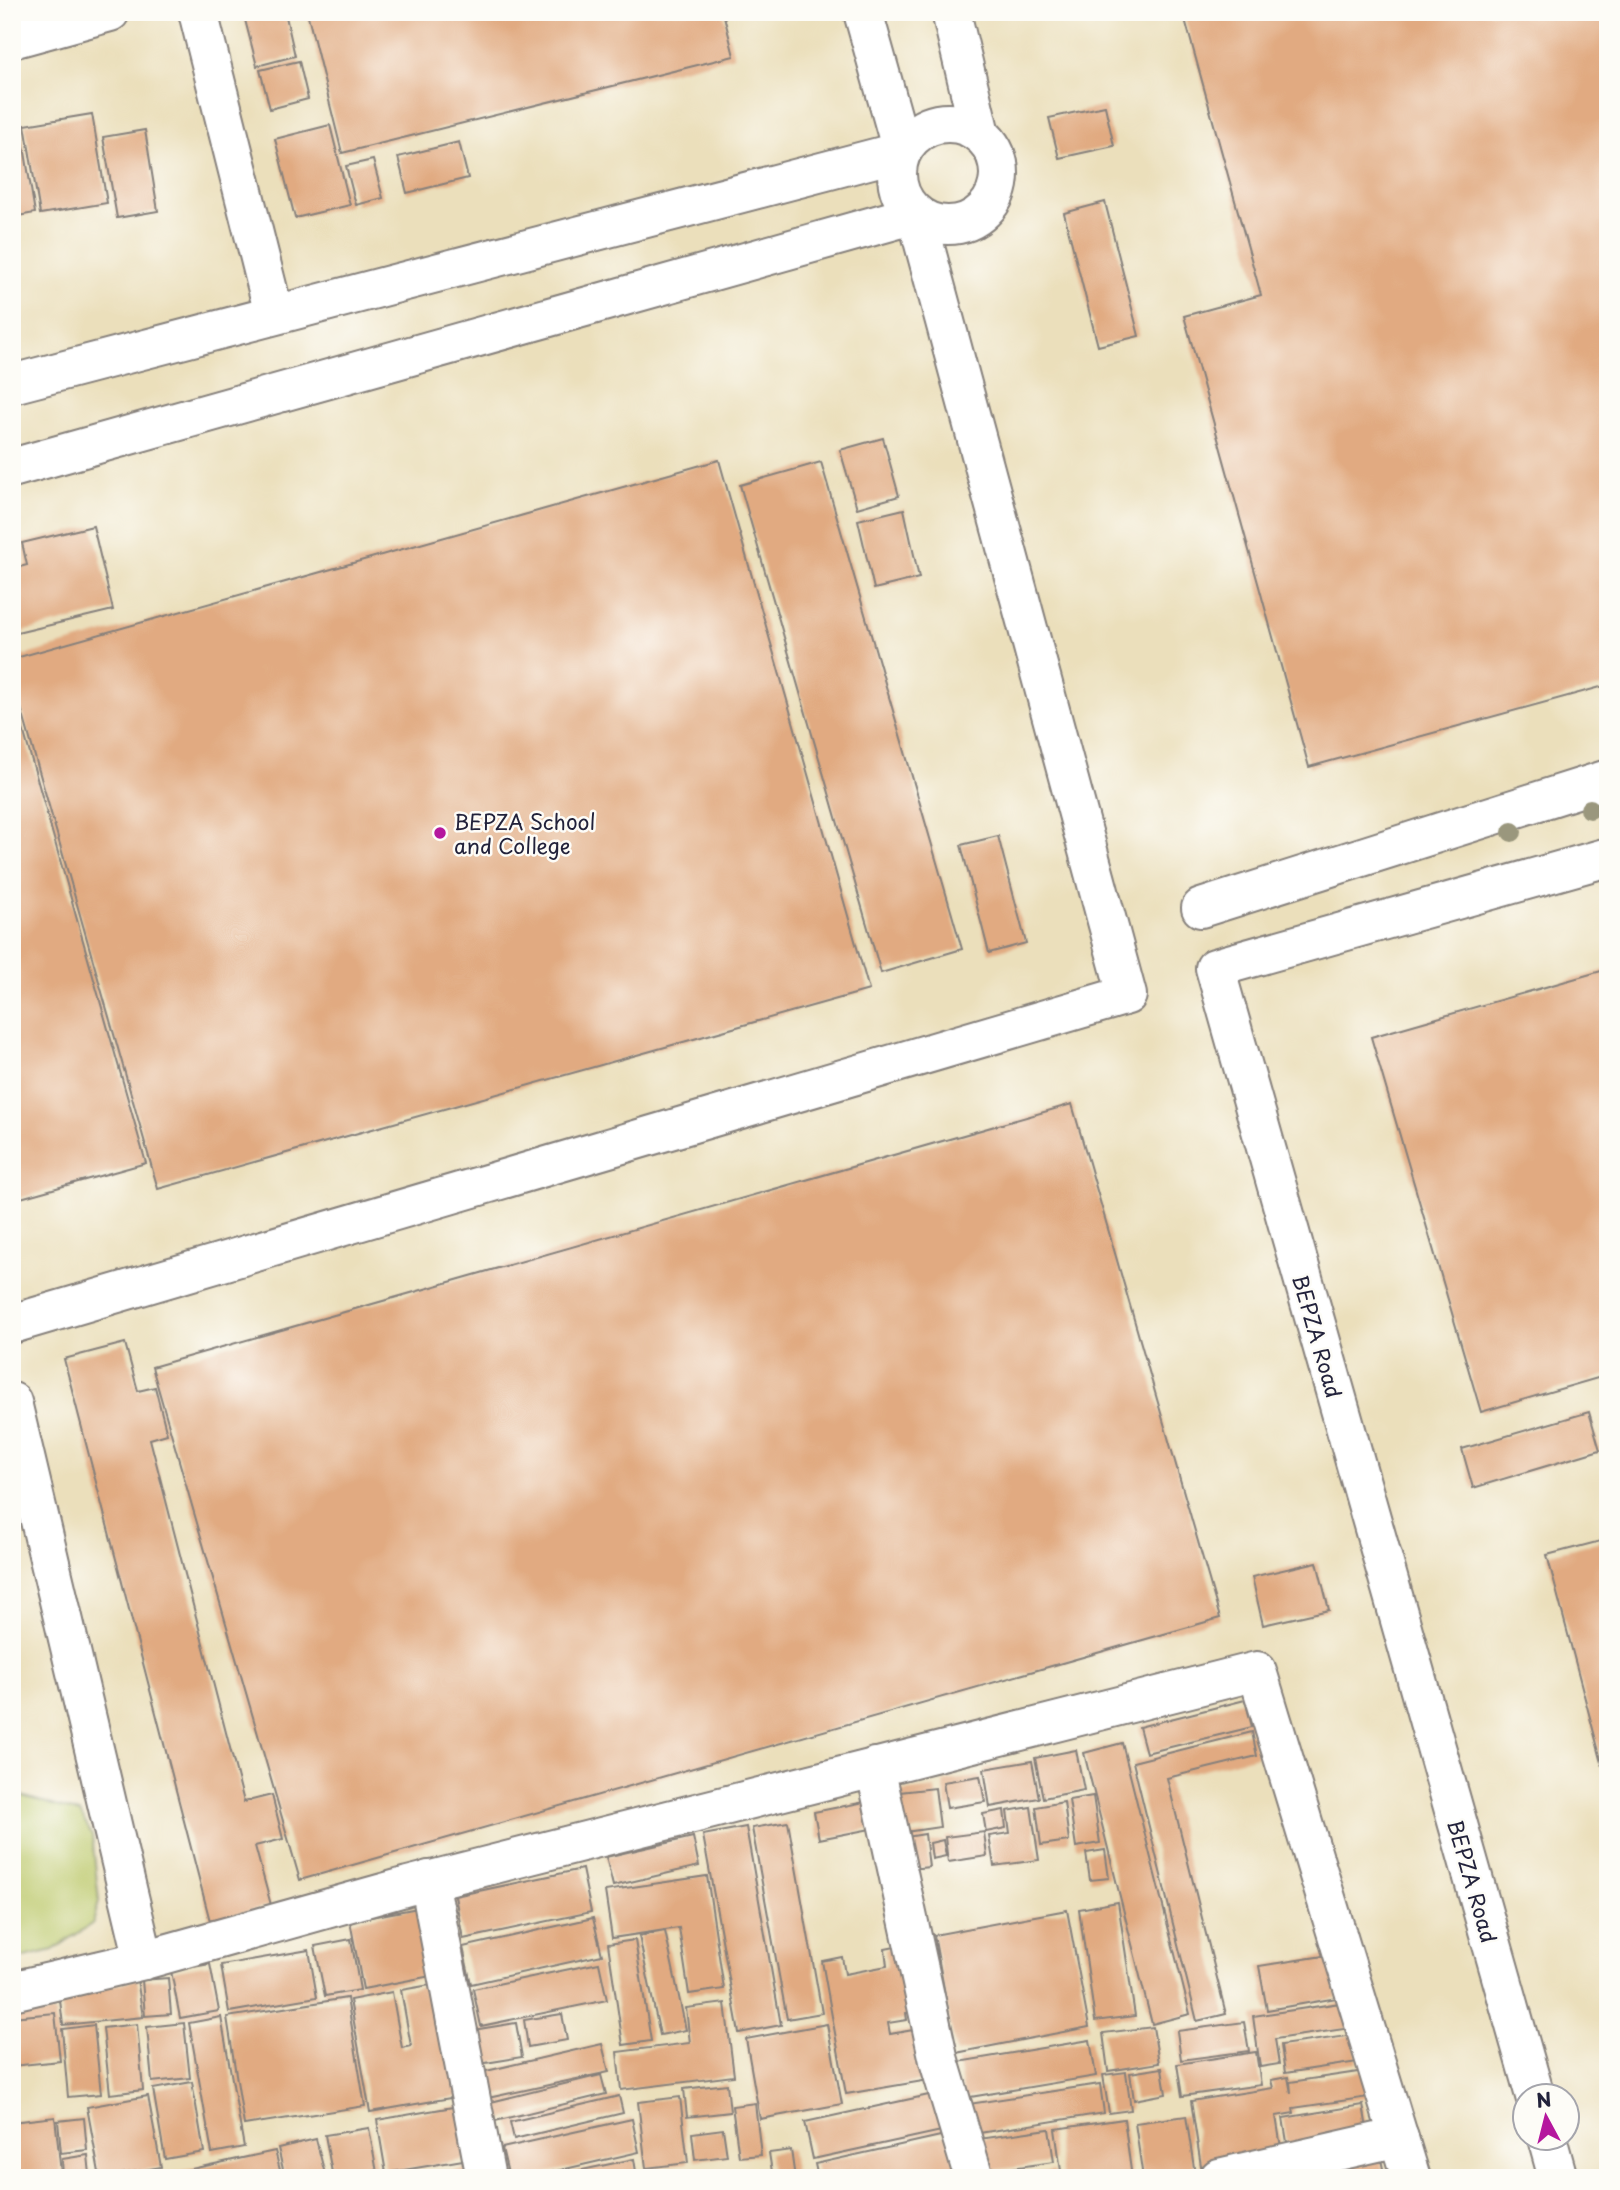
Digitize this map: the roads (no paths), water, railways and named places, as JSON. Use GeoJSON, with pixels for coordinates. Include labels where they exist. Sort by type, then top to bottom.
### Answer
{"type":"FeatureCollection","features":[{"type":"Feature","properties":{"kind":"street"},"geometry":{"type":"LineString","coordinates":[[22,33],[110,12]]}},
{"type":"Feature","properties":{"kind":"street"},"geometry":{"type":"LineString","coordinates":[[198,12],[274,314]]}},
{"type":"Feature","properties":{"kind":"street"},"geometry":{"type":"LineString","coordinates":[[863,12],[902,151]]}},
{"type":"Feature","properties":{"kind":"street"},"geometry":{"type":"LineString","coordinates":[[951,12],[980,134]]}},
{"type":"Feature","properties":{"kind":"street"},"geometry":{"type":"LineString","coordinates":[[937,125],[964,126],[980,134],[989,144],[999,170],[993,198],[981,212],[967,221],[949,224],[931,222],[916,214],[901,196],[898,162],[902,151],[913,136],[937,125]]}},
{"type":"Feature","properties":{"kind":"street"},"geometry":{"type":"LineString","coordinates":[[12,384],[902,151]]}},
{"type":"Feature","properties":{"kind":"street"},"geometry":{"type":"LineString","coordinates":[[12,468],[916,214]]}},
{"type":"Feature","properties":{"kind":"street"},"geometry":{"type":"LineString","coordinates":[[12,1324],[1127,995],[916,214]]}},
{"type":"Feature","properties":{"kind":"street"},"geometry":{"type":"LineString","coordinates":[[1200,908],[1608,779]]}},
{"type":"Feature","properties":{"kind":"street","name":"BEPZA Road"},"geometry":{"type":"LineString","coordinates":[[1531,2082],[1215,968],[1608,857]]}},
{"type":"Feature","properties":{"kind":"street"},"geometry":{"type":"LineString","coordinates":[[12,1402],[144,1960]]}},
{"type":"Feature","properties":{"kind":"street"},"geometry":{"type":"LineString","coordinates":[[12,1992],[144,1960],[429,1880],[1257,1671],[1411,2178]]}},
{"type":"Feature","properties":{"kind":"street"},"geometry":{"type":"LineString","coordinates":[[874,1768],[939,2061],[974,2178]]}},
{"type":"Feature","properties":{"kind":"street"},"geometry":{"type":"LineString","coordinates":[[429,1880],[486,2178]]}},
{"type":"Feature","properties":{"kind":"street"},"geometry":{"type":"LineString","coordinates":[[1219,2178],[1398,2137]]}},
{"type":"Feature","properties":{"kind":"street"},"geometry":{"type":"LineString","coordinates":[[1551,2152],[1558,2178]]}},
{"type":"Feature","properties":{"kind":"place","name":"BEPZA School and College"},"geometry":{"type":"Point","coordinates":[440,833]}}]}
